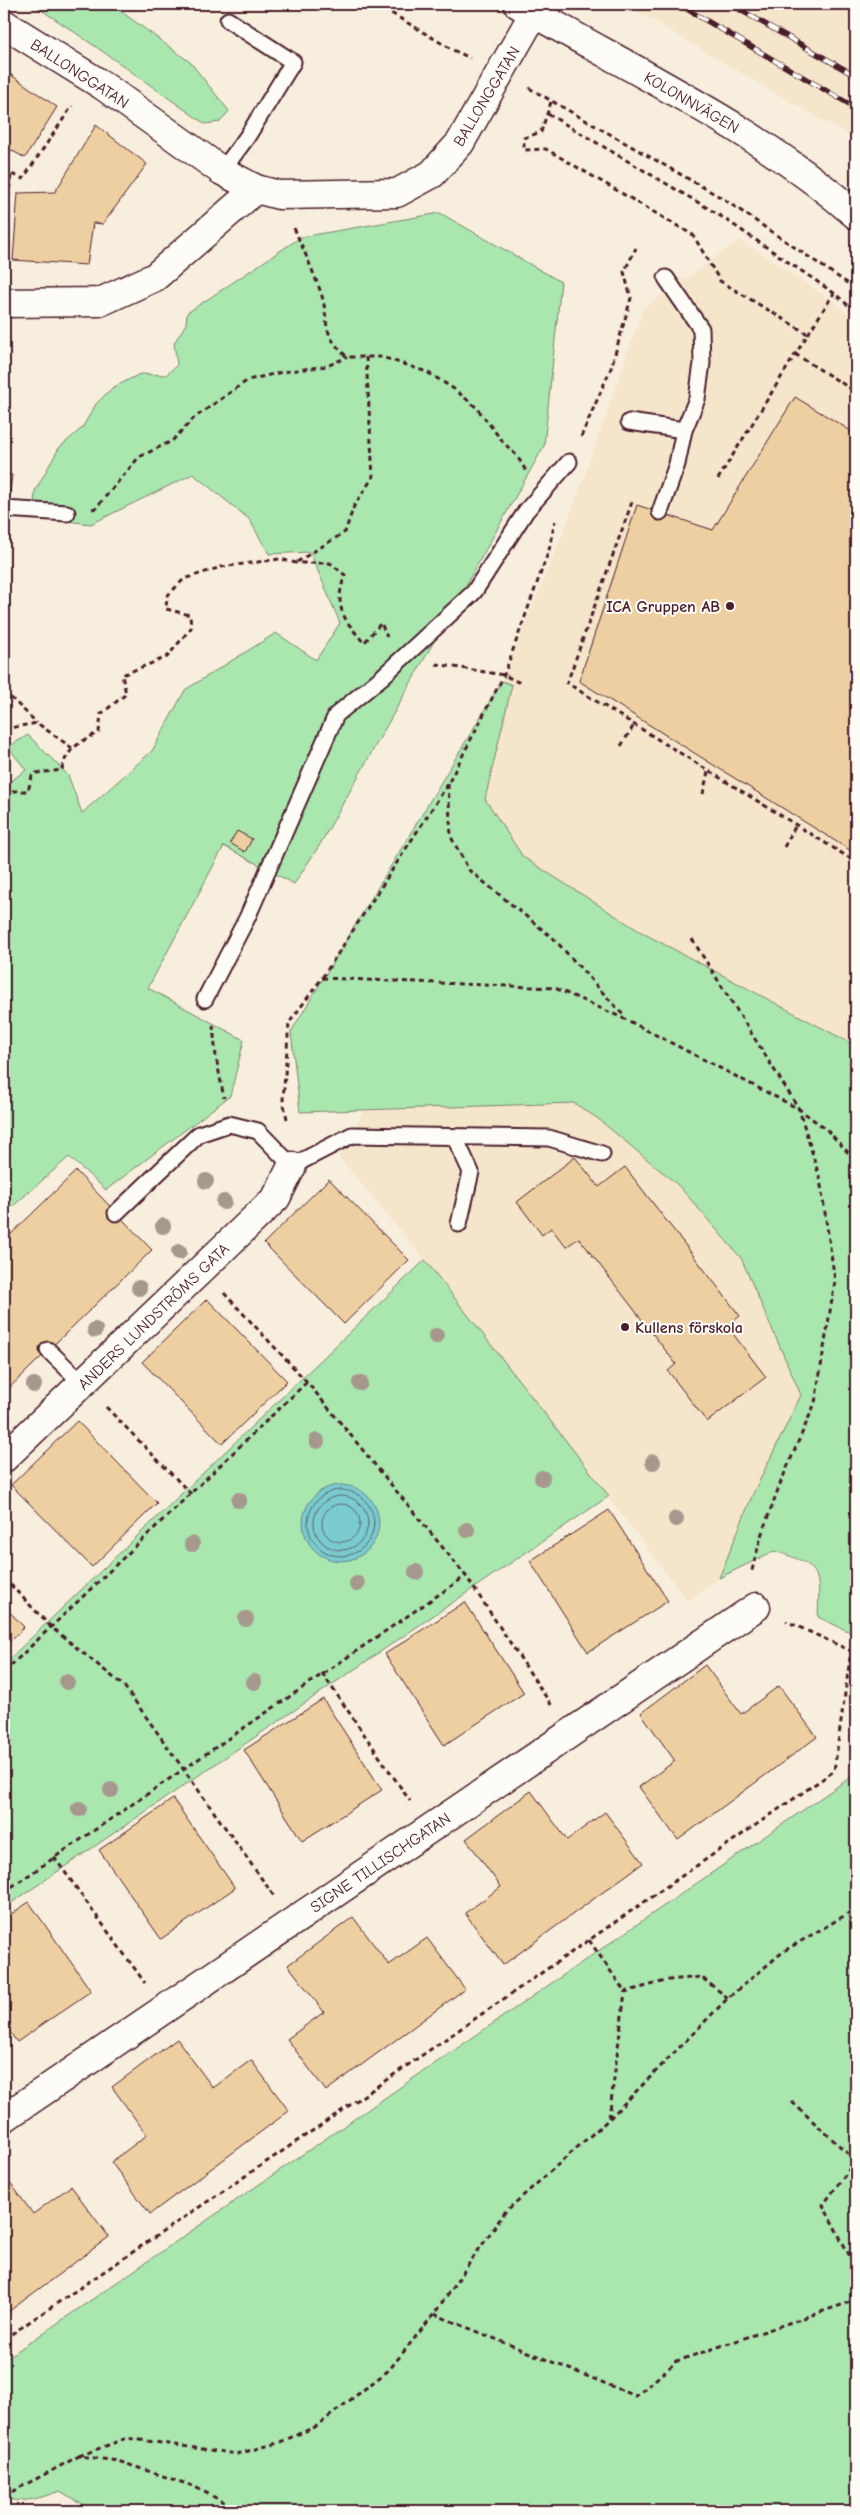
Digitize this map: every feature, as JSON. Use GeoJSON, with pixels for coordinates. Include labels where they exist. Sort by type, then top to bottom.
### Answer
{"type":"FeatureCollection","features":[{"type":"Feature","properties":{"kind":"street","name":"BALLONGGATAN"},"geometry":{"type":"LineString","coordinates":[[4,24],[91,78],[222,170],[268,192],[397,193],[432,174],[460,143],[526,8]]}},
{"type":"Feature","properties":{"kind":"street","name":"KOLONNVÄGEN"},"geometry":{"type":"LineString","coordinates":[[526,8],[720,117],[788,161],[856,215]]}},
{"type":"Feature","properties":{"kind":"street"},"geometry":{"type":"LineString","coordinates":[[4,303],[100,302],[155,277],[268,192]]}},
{"type":"Feature","properties":{"kind":"street","name":"ANDERS LUNDSTRÖMS GATA"},"geometry":{"type":"LineString","coordinates":[[4,1458],[92,1393],[276,1198],[292,1166]]}},
{"type":"Feature","properties":{"kind":"street","name":"SIGNE TILLISCHGATAN"},"geometry":{"type":"LineString","coordinates":[[4,2118],[756,1607]]}},
{"type":"Feature","properties":{"kind":"lane"},"geometry":{"type":"LineString","coordinates":[[222,170],[247,137],[293,62],[228,20]]}},
{"type":"Feature","properties":{"kind":"lane"},"geometry":{"type":"LineString","coordinates":[[660,512],[677,464],[684,430],[697,398],[702,363],[701,329],[666,278]]}},
{"type":"Feature","properties":{"kind":"lane"},"geometry":{"type":"LineString","coordinates":[[629,422],[684,430]]}},
{"type":"Feature","properties":{"kind":"lane"},"geometry":{"type":"LineString","coordinates":[[204,999],[247,918],[336,715],[474,592],[526,511],[569,462]]}},
{"type":"Feature","properties":{"kind":"lane"},"geometry":{"type":"LineString","coordinates":[[4,509],[67,513]]}},
{"type":"Feature","properties":{"kind":"lane"},"geometry":{"type":"LineString","coordinates":[[116,1213],[199,1134],[230,1124],[258,1131],[292,1166],[352,1135],[549,1138],[602,1154]]}},
{"type":"Feature","properties":{"kind":"lane"},"geometry":{"type":"LineString","coordinates":[[455,1138],[471,1172],[459,1224]]}},
{"type":"Feature","properties":{"kind":"lane"},"geometry":{"type":"LineString","coordinates":[[48,1350],[92,1393]]}},
{"type":"Feature","properties":{"kind":"path"},"geometry":{"type":"LineString","coordinates":[[376,4],[452,50]]}},
{"type":"Feature","properties":{"kind":"path"},"geometry":{"type":"LineString","coordinates":[[4,171],[22,179],[91,78]]}},
{"type":"Feature","properties":{"kind":"path"},"geometry":{"type":"LineString","coordinates":[[808,334],[720,281],[693,235],[546,149],[524,150],[524,138],[541,132],[551,102],[722,198],[856,289]]}},
{"type":"Feature","properties":{"kind":"path"},"geometry":{"type":"LineString","coordinates":[[548,114],[716,213],[834,293],[856,312]]}},
{"type":"Feature","properties":{"kind":"path"},"geometry":{"type":"LineString","coordinates":[[4,243],[12,174]]}},
{"type":"Feature","properties":{"kind":"path"},"geometry":{"type":"LineString","coordinates":[[268,192],[320,292],[326,329],[333,344],[347,357]]}},
{"type":"Feature","properties":{"kind":"path"},"geometry":{"type":"LineString","coordinates":[[288,1123],[283,1100],[289,1023],[322,978],[448,784],[504,675],[549,550],[569,462],[611,368],[631,298],[624,272],[636,248]]}},
{"type":"Feature","properties":{"kind":"path"},"geometry":{"type":"LineString","coordinates":[[718,479],[834,293]]}},
{"type":"Feature","properties":{"kind":"path"},"geometry":{"type":"LineString","coordinates":[[795,354],[856,392]]}},
{"type":"Feature","properties":{"kind":"path"},"geometry":{"type":"LineString","coordinates":[[67,513],[96,508],[139,456],[172,441],[194,418],[248,380],[282,372],[327,366],[347,357],[382,357],[427,372],[454,389],[476,407],[503,442],[517,456],[531,479]]}},
{"type":"Feature","properties":{"kind":"path"},"geometry":{"type":"LineString","coordinates":[[296,562],[345,532],[354,506],[373,477],[366,358]]}},
{"type":"Feature","properties":{"kind":"path"},"geometry":{"type":"LineString","coordinates":[[635,494],[567,682],[708,772],[856,862]]}},
{"type":"Feature","properties":{"kind":"path"},"geometry":{"type":"LineString","coordinates":[[4,795],[14,791],[28,791],[32,776],[36,773],[62,770],[64,760],[72,748],[99,732],[101,714],[126,694],[122,675],[167,657],[191,628],[190,615],[166,609],[167,596],[184,578],[220,567],[280,559],[296,562],[330,563],[345,575],[339,593],[343,618],[364,643],[381,623],[393,649],[402,658],[504,675],[520,683]]}},
{"type":"Feature","properties":{"kind":"path"},"geometry":{"type":"LineString","coordinates":[[4,691],[37,723],[72,748]]}},
{"type":"Feature","properties":{"kind":"path"},"geometry":{"type":"LineString","coordinates":[[4,729],[37,723]]}},
{"type":"Feature","properties":{"kind":"path"},"geometry":{"type":"LineString","coordinates":[[621,746],[634,725]]}},
{"type":"Feature","properties":{"kind":"path"},"geometry":{"type":"LineString","coordinates":[[703,794],[708,772]]}},
{"type":"Feature","properties":{"kind":"path"},"geometry":{"type":"LineString","coordinates":[[448,784],[451,837],[469,870],[554,939],[627,1020]]}},
{"type":"Feature","properties":{"kind":"path"},"geometry":{"type":"LineString","coordinates":[[784,846],[796,825]]}},
{"type":"Feature","properties":{"kind":"path"},"geometry":{"type":"LineString","coordinates":[[692,939],[799,1109],[820,1179],[835,1281],[815,1403],[777,1492],[762,1533],[750,1579],[756,1607],[856,1652]]}},
{"type":"Feature","properties":{"kind":"path"},"geometry":{"type":"LineString","coordinates":[[322,978],[555,988],[627,1020],[799,1109],[827,1130],[856,1161]]}},
{"type":"Feature","properties":{"kind":"path"},"geometry":{"type":"LineString","coordinates":[[204,999],[213,1022],[216,1057],[230,1124]]}},
{"type":"Feature","properties":{"kind":"path"},"geometry":{"type":"LineString","coordinates":[[221,1289],[307,1382],[466,1576],[556,1710]]}},
{"type":"Feature","properties":{"kind":"path"},"geometry":{"type":"LineString","coordinates":[[4,1672],[307,1382]]}},
{"type":"Feature","properties":{"kind":"path"},"geometry":{"type":"LineString","coordinates":[[92,1393],[191,1494]]}},
{"type":"Feature","properties":{"kind":"path"},"geometry":{"type":"LineString","coordinates":[[4,1892],[184,1767],[466,1576]]}},
{"type":"Feature","properties":{"kind":"path"},"geometry":{"type":"LineString","coordinates":[[4,1578],[52,1627],[124,1686],[184,1767],[276,1899]]}},
{"type":"Feature","properties":{"kind":"path"},"geometry":{"type":"LineString","coordinates":[[851,1651],[856,1678]]}},
{"type":"Feature","properties":{"kind":"path"},"geometry":{"type":"LineString","coordinates":[[4,2339],[834,1771],[851,1651]]}},
{"type":"Feature","properties":{"kind":"path"},"geometry":{"type":"LineString","coordinates":[[322,1674],[414,1806]]}},
{"type":"Feature","properties":{"kind":"path"},"geometry":{"type":"LineString","coordinates":[[54,1857],[147,1985]]}},
{"type":"Feature","properties":{"kind":"path"},"geometry":{"type":"LineString","coordinates":[[4,2496],[79,2456],[127,2438],[237,2454],[278,2443],[317,2426],[389,2370],[434,2314],[506,2212],[609,2119],[728,1998],[784,1951],[856,1908]]}},
{"type":"Feature","properties":{"kind":"path"},"geometry":{"type":"LineString","coordinates":[[589,1940],[625,1992],[609,2119]]}},
{"type":"Feature","properties":{"kind":"path"},"geometry":{"type":"LineString","coordinates":[[625,1992],[669,1980],[701,1977],[728,1998]]}},
{"type":"Feature","properties":{"kind":"path"},"geometry":{"type":"LineString","coordinates":[[792,2102],[856,2161],[823,2205],[856,2268]]}},
{"type":"Feature","properties":{"kind":"path"},"geometry":{"type":"LineString","coordinates":[[434,2314],[636,2396],[677,2361],[856,2300]]}},
{"type":"Feature","properties":{"kind":"path"},"geometry":{"type":"LineString","coordinates":[[79,2456],[118,2461],[193,2486],[241,2511]]}},
{"type":"Feature","properties":{"kind":"shaded area"},"geometry":{"type":"Polygon","coordinates":[[[626,4],[856,4],[856,139],[763,86],[626,4]]]}},
{"type":"Feature","properties":{"kind":"shaded area"},"geometry":{"type":"Polygon","coordinates":[[[740,240],[834,302],[856,321],[856,1046],[641,932],[523,857],[485,799],[512,686],[502,681],[575,503],[643,309],[740,240]]]}},
{"type":"Feature","properties":{"kind":"shaded area","name":"Kullens förskola"},"geometry":{"type":"Polygon","coordinates":[[[574,1103],[597,1118],[678,1185],[741,1258],[801,1395],[752,1496],[719,1578],[688,1601],[425,1260],[339,1157],[364,1109],[574,1103]]]}},
{"type":"Feature","properties":{"kind":"green space"},"geometry":{"type":"Polygon","coordinates":[[[32,4],[111,4],[190,62],[229,111],[220,122],[205,124],[32,4]]]}},
{"type":"Feature","properties":{"kind":"green space"},"geometry":{"type":"Polygon","coordinates":[[[440,213],[561,282],[544,446],[319,846],[294,884],[224,846],[148,988],[244,1040],[230,1096],[106,1190],[69,1157],[4,1214],[4,786],[26,770],[8,747],[28,735],[68,775],[82,813],[152,751],[185,690],[276,633],[316,660],[340,623],[310,552],[269,554],[249,519],[193,474],[91,524],[33,517],[35,491],[59,448],[82,428],[96,404],[112,388],[140,374],[166,375],[177,365],[174,343],[186,324],[187,313],[301,237],[440,213]]]}},
{"type":"Feature","properties":{"kind":"green space"},"geometry":{"type":"Polygon","coordinates":[[[502,681],[512,685],[485,799],[523,857],[641,932],[856,1046],[856,1635],[818,1617],[819,1589],[814,1572],[809,1566],[789,1556],[774,1551],[719,1578],[752,1496],[801,1395],[741,1258],[678,1185],[597,1118],[574,1103],[300,1112],[291,1032],[502,681]]]}},
{"type":"Feature","properties":{"kind":"green space"},"geometry":{"type":"Polygon","coordinates":[[[425,1260],[609,1496],[4,1908],[4,1664],[425,1260]]]}},
{"type":"Feature","properties":{"kind":"green space"},"geometry":{"type":"Polygon","coordinates":[[[856,1726],[856,2511],[90,2511],[89,2508],[60,2491],[39,2498],[25,2500],[4,2498],[4,2360],[854,1775],[856,1726]]]}},
{"type":"Feature","properties":{"kind":"water"},"geometry":{"type":"Polygon","coordinates":[[[334,1485],[348,1485],[362,1491],[373,1502],[379,1516],[376,1538],[368,1550],[348,1561],[334,1561],[320,1555],[309,1544],[303,1530],[303,1516],[309,1502],[320,1491],[334,1485]]]}},
{"type":"Feature","properties":{"kind":"building"},"geometry":{"type":"Polygon","coordinates":[[[4,70],[57,107],[25,158],[4,146],[4,70]]]}},
{"type":"Feature","properties":{"kind":"building"},"geometry":{"type":"Polygon","coordinates":[[[96,125],[147,164],[103,224],[93,223],[87,265],[13,260],[18,193],[55,192],[96,125]]]}},
{"type":"Feature","properties":{"kind":"building","name":"ICA Gruppen AB"},"geometry":{"type":"Polygon","coordinates":[[[795,397],[856,434],[856,854],[579,681],[637,505],[713,530],[795,397]]]}},
{"type":"Feature","properties":{"kind":"building"},"geometry":{"type":"Polygon","coordinates":[[[4,474],[12,475],[8,507],[4,506],[4,474]]]}},
{"type":"Feature","properties":{"kind":"building"},"geometry":{"type":"Polygon","coordinates":[[[237,831],[252,839],[245,852],[230,843],[237,831]]]}},
{"type":"Feature","properties":{"kind":"building"},"geometry":{"type":"Polygon","coordinates":[[[575,1157],[599,1187],[625,1167],[740,1316],[727,1326],[766,1377],[707,1422],[668,1371],[676,1364],[579,1238],[566,1247],[551,1228],[542,1235],[517,1202],[575,1157]]]}},
{"type":"Feature","properties":{"kind":"building"},"geometry":{"type":"Polygon","coordinates":[[[76,1171],[152,1250],[4,1393],[4,1241],[76,1171]]]}},
{"type":"Feature","properties":{"kind":"building"},"geometry":{"type":"Polygon","coordinates":[[[329,1179],[409,1260],[344,1324],[264,1243],[329,1179]]]}},
{"type":"Feature","properties":{"kind":"building"},"geometry":{"type":"Polygon","coordinates":[[[207,1299],[287,1381],[222,1444],[142,1362],[207,1299]]]}},
{"type":"Feature","properties":{"kind":"building"},"geometry":{"type":"Polygon","coordinates":[[[77,1421],[157,1503],[92,1567],[11,1485],[77,1421]]]}},
{"type":"Feature","properties":{"kind":"building"},"geometry":{"type":"Polygon","coordinates":[[[609,1510],[668,1601],[588,1652],[530,1561],[609,1510]]]}},
{"type":"Feature","properties":{"kind":"building"},"geometry":{"type":"Polygon","coordinates":[[[465,1602],[524,1693],[444,1745],[385,1654],[465,1602]]]}},
{"type":"Feature","properties":{"kind":"building"},"geometry":{"type":"Polygon","coordinates":[[[4,1606],[24,1627],[4,1647],[4,1606]]]}},
{"type":"Feature","properties":{"kind":"building"},"geometry":{"type":"Polygon","coordinates":[[[705,1665],[741,1714],[779,1686],[817,1737],[678,1840],[639,1787],[675,1761],[641,1713],[705,1665]]]}},
{"type":"Feature","properties":{"kind":"building"},"geometry":{"type":"Polygon","coordinates":[[[323,1699],[382,1790],[302,1841],[244,1750],[323,1699]]]}},
{"type":"Feature","properties":{"kind":"building"},"geometry":{"type":"Polygon","coordinates":[[[531,1791],[567,1840],[605,1812],[643,1863],[503,1965],[465,1913],[501,1887],[466,1839],[531,1791]]]}},
{"type":"Feature","properties":{"kind":"building"},"geometry":{"type":"Polygon","coordinates":[[[173,1799],[235,1888],[161,1939],[99,1850],[173,1799]]]}},
{"type":"Feature","properties":{"kind":"building"},"geometry":{"type":"Polygon","coordinates":[[[29,1902],[91,1991],[17,2042],[4,2024],[4,1919],[29,1902]]]}},
{"type":"Feature","properties":{"kind":"building"},"geometry":{"type":"Polygon","coordinates":[[[353,1917],[389,1965],[427,1938],[465,1989],[326,2091],[287,2039],[324,2012],[288,1965],[353,1917]]]}},
{"type":"Feature","properties":{"kind":"building"},"geometry":{"type":"Polygon","coordinates":[[[177,2039],[213,2088],[251,2060],[289,2111],[150,2214],[111,2162],[147,2135],[112,2087],[177,2039]]]}},
{"type":"Feature","properties":{"kind":"building"},"geometry":{"type":"Polygon","coordinates":[[[4,2174],[33,2214],[71,2186],[109,2237],[4,2315],[4,2174]]]}},
{"type":"Feature","properties":{"kind":"railway"},"geometry":{"type":"LineString","coordinates":[[678,4],[856,108]]}},
{"type":"Feature","properties":{"kind":"railway"},"geometry":{"type":"LineString","coordinates":[[730,4],[856,76]]}},
{"type":"Feature","properties":{"kind":"place","name":"ICA Gruppen AB"},"geometry":{"type":"Point","coordinates":[730,606]}},
{"type":"Feature","properties":{"kind":"place","name":"Kullens förskola"},"geometry":{"type":"Point","coordinates":[625,1327]}}]}
